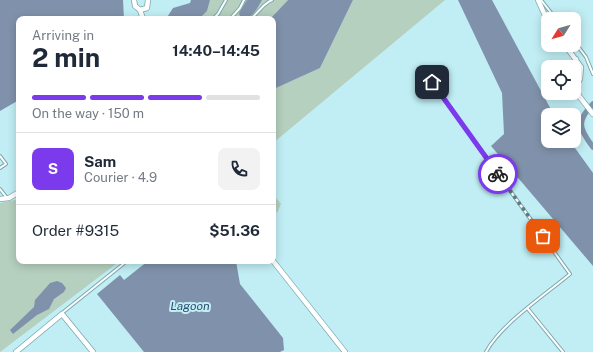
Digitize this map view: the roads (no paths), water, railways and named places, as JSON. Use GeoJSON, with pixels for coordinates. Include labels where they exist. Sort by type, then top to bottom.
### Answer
{"type":"FeatureCollection","features":[{"type":"Feature","properties":{"kind":"street"},"geometry":{"type":"LineString","coordinates":[[134,0],[134,6],[140,10],[142,16]]}},
{"type":"Feature","properties":{"kind":"street"},"geometry":{"type":"LineString","coordinates":[[140,10],[147,8],[148,0]]}},
{"type":"Feature","properties":{"kind":"street"},"geometry":{"type":"LineString","coordinates":[[540,0],[544,12]]}},
{"type":"Feature","properties":{"kind":"street"},"geometry":{"type":"LineString","coordinates":[[571,52],[576,59]]}},
{"type":"Feature","properties":{"kind":"street"},"geometry":{"type":"LineString","coordinates":[[581,98],[593,114]]}},
{"type":"Feature","properties":{"kind":"street"},"geometry":{"type":"LineString","coordinates":[[0,199],[8,199],[16,194]]}},
{"type":"Feature","properties":{"kind":"street"},"geometry":{"type":"LineString","coordinates":[[275,264],[345,352]]}},
{"type":"Feature","properties":{"kind":"street"},"geometry":{"type":"LineString","coordinates":[[16,352],[62,314],[93,352]]}},
{"type":"Feature","properties":{"kind":"lane"},"geometry":{"type":"LineString","coordinates":[[216,16],[226,0]]}},
{"type":"Feature","properties":{"kind":"lane"},"geometry":{"type":"LineString","coordinates":[[233,16],[240,8],[244,0]]}},
{"type":"Feature","properties":{"kind":"lane"},"geometry":{"type":"LineString","coordinates":[[254,16],[266,3],[272,0]]}},
{"type":"Feature","properties":{"kind":"lane"},"geometry":{"type":"LineString","coordinates":[[540,0],[550,12]]}},
{"type":"Feature","properties":{"kind":"lane"},"geometry":{"type":"LineString","coordinates":[[581,50],[586,56],[593,74]]}},
{"type":"Feature","properties":{"kind":"lane"},"geometry":{"type":"LineString","coordinates":[[432,82],[570,274],[509,324],[489,345],[486,352]]}},
{"type":"Feature","properties":{"kind":"lane"},"geometry":{"type":"LineString","coordinates":[[0,156],[6,164],[0,168]]}},
{"type":"Feature","properties":{"kind":"lane"},"geometry":{"type":"LineString","coordinates":[[0,189],[8,199]]}},
{"type":"Feature","properties":{"kind":"lane"},"geometry":{"type":"LineString","coordinates":[[62,314],[123,264]]}},
{"type":"Feature","properties":{"kind":"lane"},"geometry":{"type":"LineString","coordinates":[[528,308],[563,352]]}},
{"type":"Feature","properties":{"kind":"water"},"geometry":{"type":"Polygon","coordinates":[[[0,0],[123,0],[124,16],[16,16],[16,102],[0,111],[0,0]]]}},
{"type":"Feature","properties":{"kind":"water"},"geometry":{"type":"Polygon","coordinates":[[[191,0],[210,0],[207,11],[202,16],[168,16],[173,8],[190,3],[191,0]]]}},
{"type":"Feature","properties":{"kind":"water"},"geometry":{"type":"Polygon","coordinates":[[[247,0],[262,0],[256,10],[250,16],[240,16],[239,13],[247,0]]]}},
{"type":"Feature","properties":{"kind":"water"},"geometry":{"type":"Polygon","coordinates":[[[288,0],[353,0],[320,68],[276,88],[276,16],[273,16],[288,0]]]}},
{"type":"Feature","properties":{"kind":"water"},"geometry":{"type":"Polygon","coordinates":[[[458,0],[492,0],[541,91],[541,100],[546,100],[550,108],[541,108],[541,148],[575,148],[593,173],[593,266],[491,146],[504,134],[502,93],[458,0]]]}},
{"type":"Feature","properties":{"kind":"water","name":"Lagoon"},"geometry":{"type":"Polygon","coordinates":[[[144,264],[237,264],[240,284],[283,338],[284,350],[280,352],[144,352],[97,294],[120,275],[124,280],[144,264]]]}},
{"type":"Feature","properties":{"kind":"water"},"geometry":{"type":"Polygon","coordinates":[[[57,281],[62,283],[66,288],[64,292],[54,299],[49,309],[37,315],[13,334],[10,330],[34,307],[35,300],[50,283],[57,281]]]}},
{"type":"Feature","properties":{"kind":"waterway"},"geometry":{"type":"LineString","coordinates":[[593,104],[584,115],[581,125],[582,130],[593,147]]}}]}
